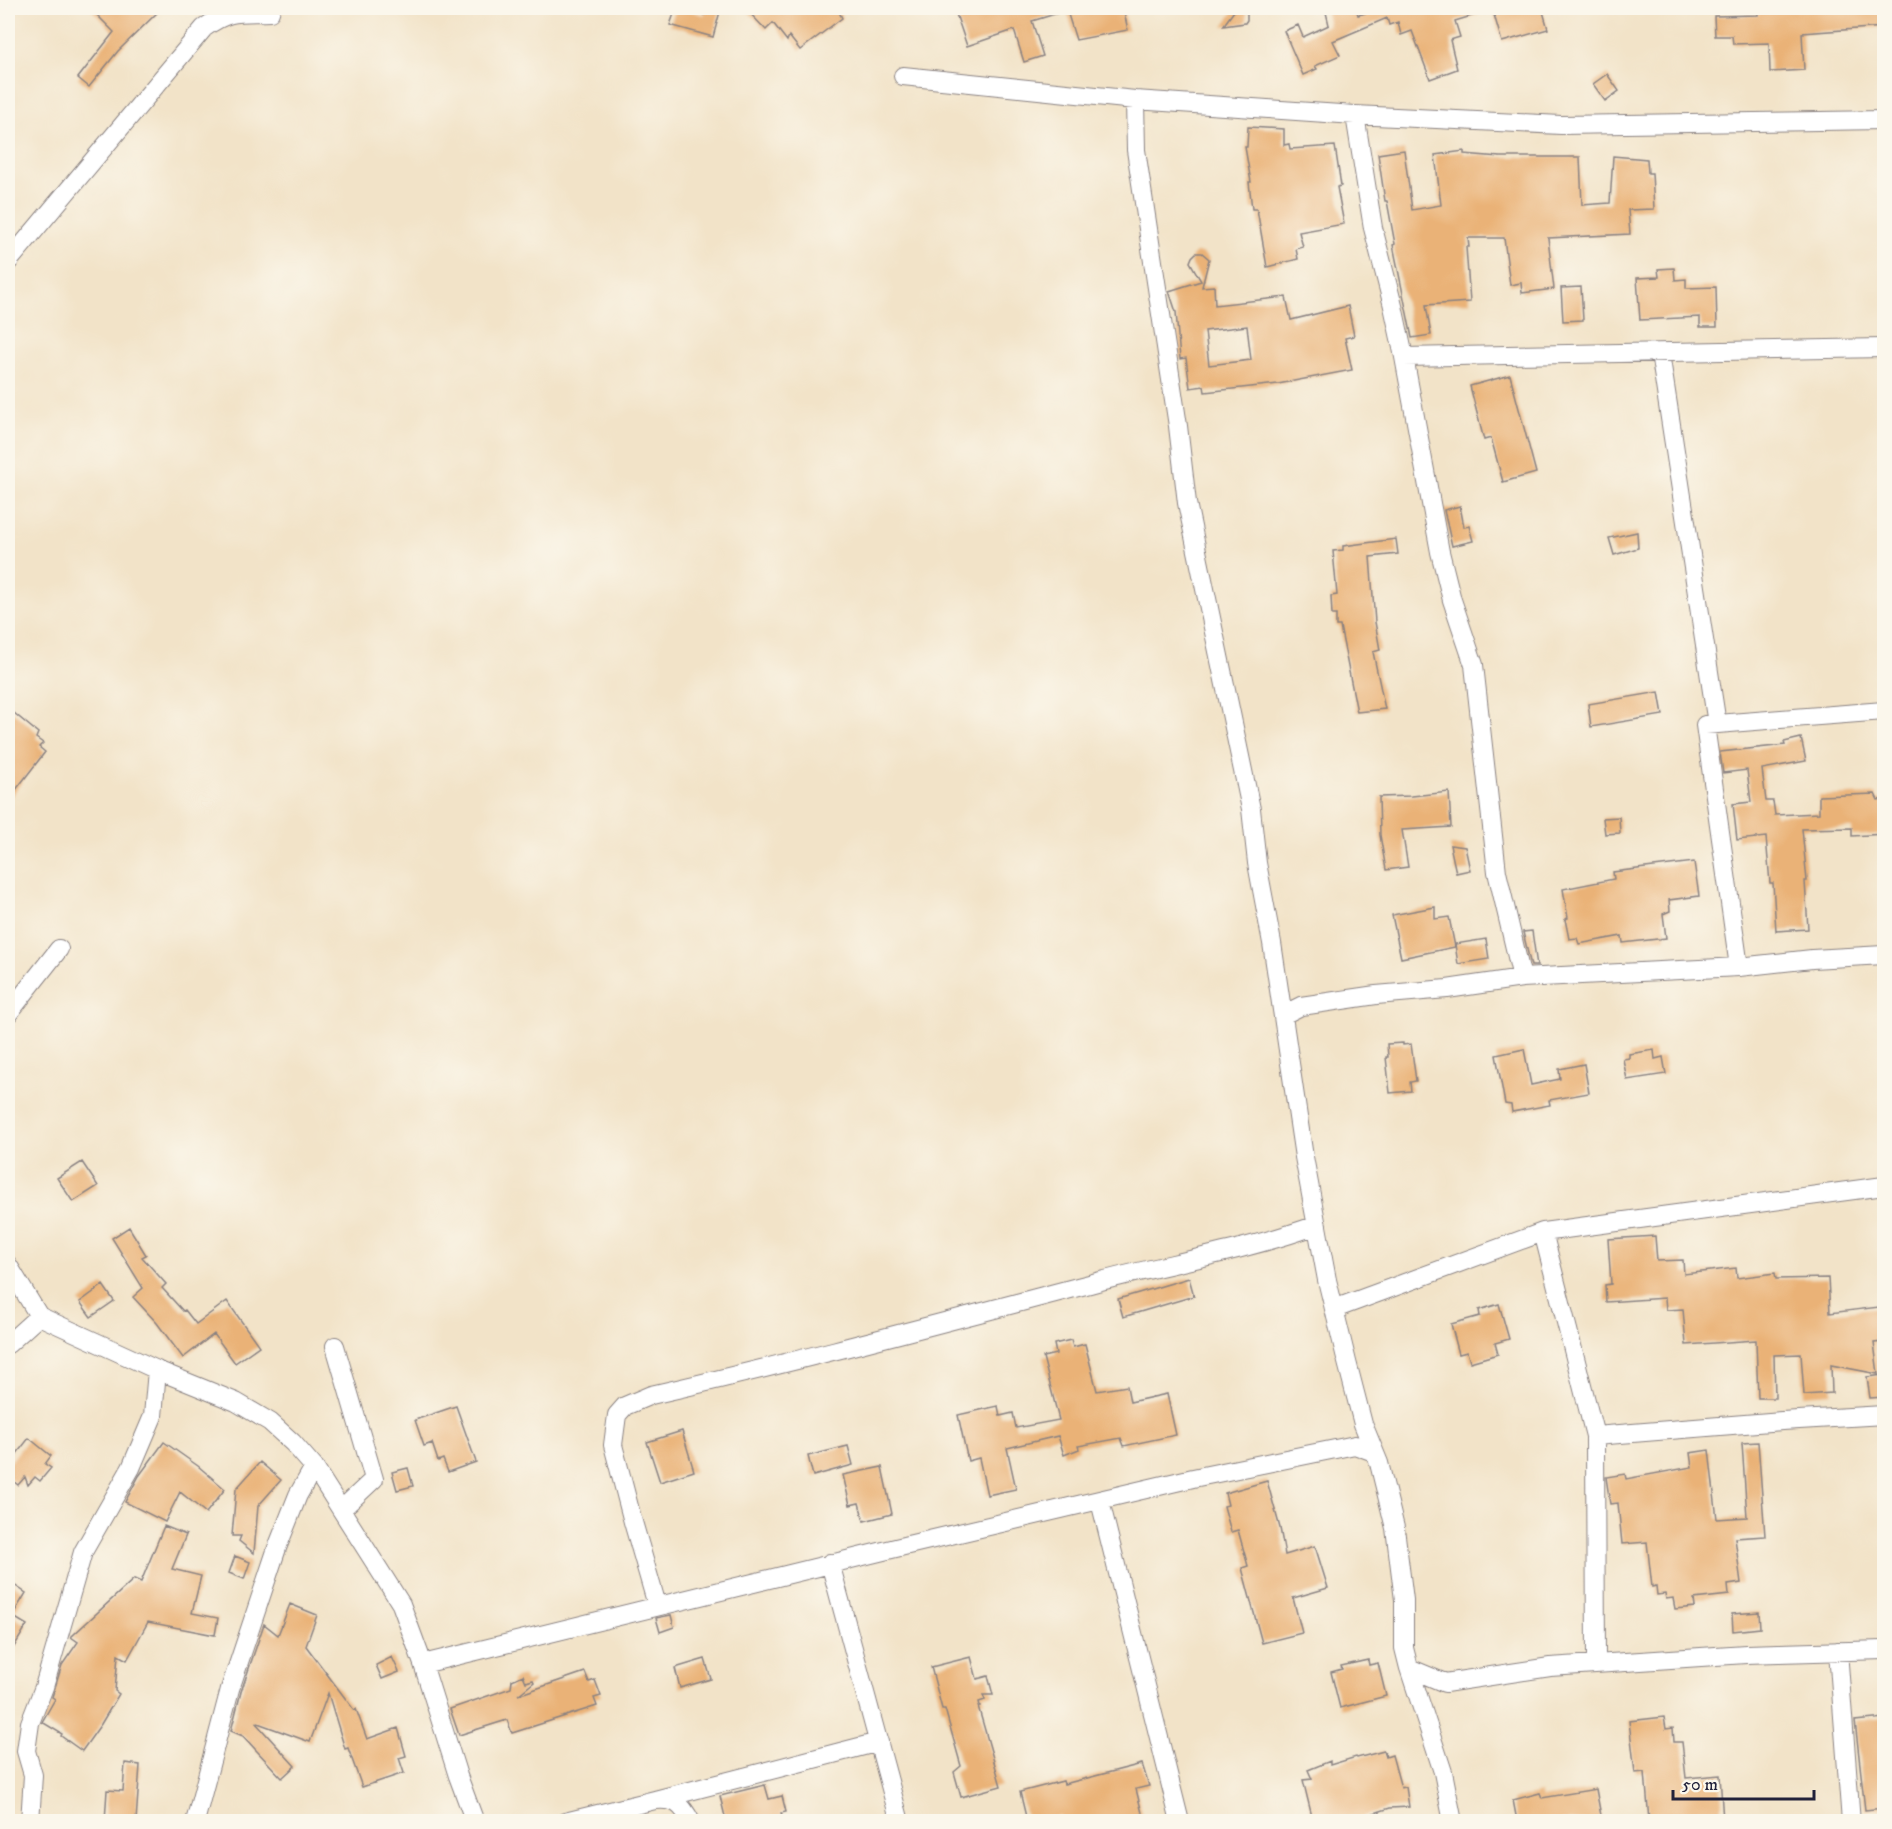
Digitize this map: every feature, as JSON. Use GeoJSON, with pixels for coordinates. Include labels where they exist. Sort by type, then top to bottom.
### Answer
{"type":"FeatureCollection","features":[{"type":"Feature","properties":{"kind":"street"},"geometry":{"type":"LineString","coordinates":[[8,262],[204,28],[228,13],[270,12],[271,8]]}},
{"type":"Feature","properties":{"kind":"street"},"geometry":{"type":"LineString","coordinates":[[903,76],[1135,99],[1355,115],[1561,125],[1884,120]]}},
{"type":"Feature","properties":{"kind":"street"},"geometry":{"type":"LineString","coordinates":[[1135,99],[1136,150],[1178,426],[1187,503],[1251,809],[1257,863],[1304,1157],[1334,1309],[1363,1424],[1383,1477],[1395,1528],[1404,1600],[1404,1648],[1408,1668],[1443,1772],[1453,1821]]}},
{"type":"Feature","properties":{"kind":"street"},"geometry":{"type":"LineString","coordinates":[[1355,115],[1373,228],[1404,357],[1440,552],[1452,600],[1474,665],[1497,872],[1522,978]]}},
{"type":"Feature","properties":{"kind":"street"},"geometry":{"type":"LineString","coordinates":[[1404,357],[1884,348]]}},
{"type":"Feature","properties":{"kind":"street"},"geometry":{"type":"LineString","coordinates":[[1660,353],[1718,724]]}},
{"type":"Feature","properties":{"kind":"street"},"geometry":{"type":"LineString","coordinates":[[1739,967],[1705,725],[1884,711]]}},
{"type":"Feature","properties":{"kind":"street"},"geometry":{"type":"LineString","coordinates":[[8,1014],[59,949]]}},
{"type":"Feature","properties":{"kind":"street"},"geometry":{"type":"LineString","coordinates":[[1283,1016],[1301,1006],[1522,978],[1739,967],[1812,959],[1884,955]]}},
{"type":"Feature","properties":{"kind":"street"},"geometry":{"type":"LineString","coordinates":[[1334,1309],[1543,1232],[1884,1186]]}},
{"type":"Feature","properties":{"kind":"street"},"geometry":{"type":"LineString","coordinates":[[657,1605],[613,1445],[617,1415],[625,1406],[651,1395],[849,1347],[1127,1274],[1278,1239],[1317,1225]]}},
{"type":"Feature","properties":{"kind":"street"},"geometry":{"type":"LineString","coordinates":[[1543,1232],[1595,1436],[1596,1664]]}},
{"type":"Feature","properties":{"kind":"street"},"geometry":{"type":"LineString","coordinates":[[8,1265],[39,1316],[158,1370],[236,1402],[270,1422],[294,1443],[314,1467],[342,1509],[401,1604],[474,1821]]}},
{"type":"Feature","properties":{"kind":"street"},"geometry":{"type":"LineString","coordinates":[[8,1344],[39,1316]]}},
{"type":"Feature","properties":{"kind":"street"},"geometry":{"type":"LineString","coordinates":[[334,1346],[374,1479],[342,1509]]}},
{"type":"Feature","properties":{"kind":"street"},"geometry":{"type":"LineString","coordinates":[[30,1821],[33,1775],[26,1751],[30,1724],[44,1687],[83,1552],[131,1468],[151,1422],[158,1370]]}},
{"type":"Feature","properties":{"kind":"street"},"geometry":{"type":"LineString","coordinates":[[1595,1436],[1884,1415]]}},
{"type":"Feature","properties":{"kind":"street"},"geometry":{"type":"LineString","coordinates":[[1355,1445],[1363,1424]]}},
{"type":"Feature","properties":{"kind":"street"},"geometry":{"type":"LineString","coordinates":[[423,1664],[830,1563],[1193,1478],[1355,1445],[1374,1452]]}},
{"type":"Feature","properties":{"kind":"street"},"geometry":{"type":"LineString","coordinates":[[195,1821],[230,1689],[277,1548],[298,1495],[314,1467]]}},
{"type":"Feature","properties":{"kind":"street"},"geometry":{"type":"LineString","coordinates":[[1100,1501],[1180,1821]]}},
{"type":"Feature","properties":{"kind":"street"},"geometry":{"type":"LineString","coordinates":[[830,1563],[900,1821]]}},
{"type":"Feature","properties":{"kind":"street"},"geometry":{"type":"LineString","coordinates":[[1408,1668],[1445,1683],[1550,1667],[1746,1654],[1884,1650]]}},
{"type":"Feature","properties":{"kind":"street"},"geometry":{"type":"LineString","coordinates":[[1838,1651],[1851,1821]]}},
{"type":"Feature","properties":{"kind":"street"},"geometry":{"type":"LineString","coordinates":[[1422,1707],[1445,1683]]}},
{"type":"Feature","properties":{"kind":"street"},"geometry":{"type":"LineString","coordinates":[[565,1821],[879,1742]]}},
{"type":"Feature","properties":{"kind":"street"},"geometry":{"type":"LineString","coordinates":[[655,1800],[666,1799],[679,1804],[691,1821]]}},
{"type":"Feature","properties":{"kind":"building"},"geometry":{"type":"Polygon","coordinates":[[[90,8],[162,8],[118,51],[89,87],[78,78],[114,32],[90,8]]]}},
{"type":"Feature","properties":{"kind":"building"},"geometry":{"type":"Polygon","coordinates":[[[676,8],[704,15],[706,8],[721,8],[713,37],[670,25],[676,8]]]}},
{"type":"Feature","properties":{"kind":"building"},"geometry":{"type":"Polygon","coordinates":[[[745,8],[837,8],[842,18],[800,50],[789,36],[787,41],[773,23],[766,30],[745,8]]]}},
{"type":"Feature","properties":{"kind":"building"},"geometry":{"type":"Polygon","coordinates":[[[954,8],[986,8],[991,14],[1013,8],[1064,8],[1065,11],[1032,21],[1043,56],[1024,62],[1014,30],[967,46],[954,8]]]}},
{"type":"Feature","properties":{"kind":"building"},"geometry":{"type":"Polygon","coordinates":[[[1066,8],[1123,8],[1128,30],[1076,40],[1066,8]]]}},
{"type":"Feature","properties":{"kind":"building"},"geometry":{"type":"Polygon","coordinates":[[[1325,8],[1356,8],[1358,15],[1384,8],[1488,8],[1488,11],[1455,21],[1460,37],[1450,40],[1457,69],[1430,79],[1412,31],[1401,35],[1398,22],[1389,25],[1387,18],[1333,41],[1340,55],[1315,66],[1317,69],[1303,75],[1284,31],[1298,25],[1303,37],[1329,25],[1325,8]]]}},
{"type":"Feature","properties":{"kind":"building"},"geometry":{"type":"Polygon","coordinates":[[[1492,8],[1542,8],[1548,29],[1502,42],[1492,8]]]}},
{"type":"Feature","properties":{"kind":"building"},"geometry":{"type":"Polygon","coordinates":[[[1884,8],[1884,27],[1802,33],[1804,70],[1770,72],[1769,43],[1733,44],[1732,36],[1715,36],[1714,16],[1758,15],[1758,10],[1787,11],[1884,8]]]}},
{"type":"Feature","properties":{"kind":"building"},"geometry":{"type":"Polygon","coordinates":[[[1240,9],[1247,13],[1245,23],[1223,26],[1234,11],[1240,9]]]}},
{"type":"Feature","properties":{"kind":"building"},"geometry":{"type":"Polygon","coordinates":[[[1607,74],[1619,91],[1605,101],[1593,84],[1607,74]]]}},
{"type":"Feature","properties":{"kind":"building"},"geometry":{"type":"Polygon","coordinates":[[[1248,127],[1284,129],[1284,145],[1289,144],[1290,149],[1335,146],[1341,186],[1337,187],[1344,224],[1299,232],[1303,247],[1296,249],[1298,259],[1267,267],[1257,209],[1252,209],[1249,182],[1251,182],[1245,147],[1247,147],[1248,127]]]}},
{"type":"Feature","properties":{"kind":"building"},"geometry":{"type":"Polygon","coordinates":[[[1404,150],[1412,210],[1441,205],[1435,155],[1464,151],[1464,154],[1500,157],[1580,157],[1582,205],[1610,203],[1613,156],[1647,159],[1648,173],[1652,173],[1654,209],[1628,210],[1630,234],[1548,238],[1554,289],[1522,293],[1521,283],[1510,285],[1504,238],[1468,238],[1469,247],[1466,247],[1470,302],[1426,305],[1431,335],[1412,338],[1378,154],[1404,150]]]}},
{"type":"Feature","properties":{"kind":"building"},"geometry":{"type":"Polygon","coordinates":[[[1196,253],[1202,253],[1209,259],[1202,287],[1214,286],[1215,305],[1286,297],[1291,320],[1348,306],[1354,336],[1345,338],[1352,370],[1278,384],[1205,392],[1204,386],[1190,388],[1186,358],[1180,359],[1176,312],[1169,291],[1201,281],[1190,262],[1196,253]],[[1247,326],[1205,331],[1209,365],[1251,360],[1247,326]]]}},
{"type":"Feature","properties":{"kind":"building"},"geometry":{"type":"Polygon","coordinates":[[[1674,268],[1675,280],[1686,279],[1686,288],[1716,287],[1717,327],[1700,327],[1700,317],[1640,320],[1637,278],[1659,277],[1658,269],[1674,268]]]}},
{"type":"Feature","properties":{"kind":"building"},"geometry":{"type":"Polygon","coordinates":[[[1581,287],[1583,320],[1563,321],[1561,288],[1581,287]]]}},
{"type":"Feature","properties":{"kind":"building"},"geometry":{"type":"Polygon","coordinates":[[[1510,375],[1536,473],[1503,482],[1491,438],[1484,440],[1470,386],[1510,375]]]}},
{"type":"Feature","properties":{"kind":"building"},"geometry":{"type":"Polygon","coordinates":[[[1460,506],[1464,527],[1469,526],[1473,541],[1452,546],[1444,510],[1460,506]]]}},
{"type":"Feature","properties":{"kind":"building"},"geometry":{"type":"Polygon","coordinates":[[[1637,532],[1638,548],[1614,555],[1609,538],[1637,532]]]}},
{"type":"Feature","properties":{"kind":"building"},"geometry":{"type":"Polygon","coordinates":[[[1396,539],[1398,554],[1370,557],[1375,622],[1380,650],[1373,652],[1385,709],[1357,712],[1340,626],[1336,626],[1336,615],[1332,615],[1331,596],[1337,595],[1333,551],[1343,550],[1343,546],[1396,539]]]}},
{"type":"Feature","properties":{"kind":"building"},"geometry":{"type":"Polygon","coordinates":[[[1659,692],[1663,715],[1591,727],[1588,704],[1659,692]]]}},
{"type":"Feature","properties":{"kind":"building"},"geometry":{"type":"Polygon","coordinates":[[[8,708],[38,733],[36,738],[43,743],[39,747],[45,752],[8,800],[8,708]]]}},
{"type":"Feature","properties":{"kind":"building"},"geometry":{"type":"Polygon","coordinates":[[[1801,738],[1806,761],[1762,769],[1766,801],[1773,801],[1775,815],[1819,813],[1819,796],[1875,794],[1878,800],[1884,799],[1884,834],[1852,836],[1852,828],[1802,829],[1807,881],[1805,881],[1808,929],[1776,931],[1773,883],[1770,883],[1766,837],[1737,840],[1733,804],[1751,802],[1747,770],[1723,773],[1720,752],[1785,745],[1784,742],[1801,738]]]}},
{"type":"Feature","properties":{"kind":"building"},"geometry":{"type":"Polygon","coordinates":[[[1449,792],[1451,827],[1402,830],[1408,867],[1386,870],[1380,835],[1379,797],[1449,792]]]}},
{"type":"Feature","properties":{"kind":"building"},"geometry":{"type":"Polygon","coordinates":[[[1619,817],[1620,833],[1605,834],[1603,818],[1619,817]]]}},
{"type":"Feature","properties":{"kind":"building"},"geometry":{"type":"Polygon","coordinates":[[[1450,845],[1465,847],[1470,870],[1456,873],[1450,845]]]}},
{"type":"Feature","properties":{"kind":"building"},"geometry":{"type":"Polygon","coordinates":[[[1694,862],[1699,896],[1669,900],[1670,911],[1663,914],[1666,938],[1623,943],[1622,936],[1579,944],[1577,938],[1569,939],[1563,889],[1614,879],[1613,872],[1694,862]]]}},
{"type":"Feature","properties":{"kind":"building"},"geometry":{"type":"Polygon","coordinates":[[[1435,907],[1435,919],[1449,917],[1455,947],[1401,958],[1392,915],[1435,907]]]}},
{"type":"Feature","properties":{"kind":"building"},"geometry":{"type":"Polygon","coordinates":[[[1532,931],[1537,966],[1531,966],[1523,932],[1532,931]]]}},
{"type":"Feature","properties":{"kind":"building"},"geometry":{"type":"Polygon","coordinates":[[[1486,939],[1489,959],[1458,964],[1455,944],[1486,939]]]}},
{"type":"Feature","properties":{"kind":"building"},"geometry":{"type":"Polygon","coordinates":[[[1403,1043],[1403,1045],[1411,1044],[1416,1081],[1410,1082],[1411,1091],[1390,1093],[1387,1044],[1403,1043]]]}},
{"type":"Feature","properties":{"kind":"building"},"geometry":{"type":"Polygon","coordinates":[[[1524,1049],[1531,1085],[1560,1079],[1559,1069],[1584,1064],[1589,1093],[1549,1100],[1550,1105],[1512,1112],[1511,1105],[1505,1104],[1496,1055],[1524,1049]]]}},
{"type":"Feature","properties":{"kind":"building"},"geometry":{"type":"Polygon","coordinates":[[[1654,1050],[1655,1059],[1663,1057],[1666,1074],[1627,1080],[1623,1059],[1629,1058],[1629,1054],[1654,1050]]]}},
{"type":"Feature","properties":{"kind":"building"},"geometry":{"type":"Polygon","coordinates":[[[82,1162],[98,1186],[73,1202],[57,1178],[82,1162]]]}},
{"type":"Feature","properties":{"kind":"building"},"geometry":{"type":"Polygon","coordinates":[[[129,1227],[146,1255],[142,1257],[166,1284],[162,1288],[196,1324],[227,1301],[259,1346],[235,1363],[214,1334],[183,1358],[157,1323],[133,1297],[143,1288],[112,1238],[129,1227]]]}},
{"type":"Feature","properties":{"kind":"building"},"geometry":{"type":"Polygon","coordinates":[[[1655,1236],[1657,1261],[1683,1260],[1684,1274],[1736,1268],[1737,1278],[1775,1273],[1776,1279],[1828,1278],[1830,1313],[1879,1307],[1883,1342],[1874,1343],[1878,1374],[1831,1365],[1832,1393],[1804,1395],[1801,1354],[1774,1355],[1775,1398],[1758,1398],[1756,1340],[1686,1345],[1683,1309],[1666,1310],[1665,1298],[1606,1302],[1605,1285],[1611,1284],[1608,1239],[1655,1236]]]}},
{"type":"Feature","properties":{"kind":"building"},"geometry":{"type":"Polygon","coordinates":[[[1189,1278],[1194,1296],[1123,1317],[1118,1299],[1189,1278]]]}},
{"type":"Feature","properties":{"kind":"building"},"geometry":{"type":"Polygon","coordinates":[[[103,1285],[114,1301],[91,1317],[80,1302],[103,1285]]]}},
{"type":"Feature","properties":{"kind":"building"},"geometry":{"type":"Polygon","coordinates":[[[1499,1304],[1509,1339],[1495,1343],[1498,1354],[1470,1362],[1467,1352],[1459,1354],[1451,1324],[1480,1316],[1479,1310],[1499,1304]]]}},
{"type":"Feature","properties":{"kind":"building"},"geometry":{"type":"Polygon","coordinates":[[[1071,1340],[1073,1347],[1085,1344],[1097,1391],[1127,1386],[1130,1402],[1167,1394],[1176,1435],[1124,1446],[1121,1438],[1078,1446],[1079,1449],[1064,1455],[1058,1436],[1007,1448],[1016,1489],[987,1495],[979,1458],[968,1461],[958,1415],[998,1406],[1000,1416],[1013,1413],[1016,1428],[1059,1420],[1043,1357],[1056,1354],[1054,1344],[1071,1340]]]}},
{"type":"Feature","properties":{"kind":"building"},"geometry":{"type":"Polygon","coordinates":[[[1884,1375],[1884,1397],[1870,1398],[1867,1377],[1884,1375]]]}},
{"type":"Feature","properties":{"kind":"building"},"geometry":{"type":"Polygon","coordinates":[[[456,1406],[476,1462],[448,1472],[443,1459],[438,1461],[432,1443],[424,1446],[415,1420],[456,1406]]]}},
{"type":"Feature","properties":{"kind":"building"},"geometry":{"type":"Polygon","coordinates":[[[682,1431],[694,1471],[660,1482],[647,1442],[682,1431]]]}},
{"type":"Feature","properties":{"kind":"building"},"geometry":{"type":"Polygon","coordinates":[[[29,1438],[51,1456],[45,1464],[51,1468],[40,1481],[35,1477],[28,1485],[25,1477],[18,1485],[8,1477],[8,1465],[29,1438]]]}},
{"type":"Feature","properties":{"kind":"building"},"geometry":{"type":"Polygon","coordinates":[[[164,1442],[225,1489],[206,1513],[180,1492],[165,1522],[125,1502],[139,1476],[164,1442]]]}},
{"type":"Feature","properties":{"kind":"building"},"geometry":{"type":"Polygon","coordinates":[[[1758,1442],[1765,1536],[1735,1538],[1741,1583],[1728,1585],[1729,1595],[1694,1599],[1695,1607],[1675,1609],[1673,1598],[1666,1599],[1665,1594],[1657,1595],[1656,1586],[1652,1587],[1647,1542],[1622,1544],[1618,1503],[1610,1504],[1606,1477],[1625,1474],[1626,1479],[1692,1467],[1690,1453],[1709,1450],[1717,1519],[1747,1517],[1742,1443],[1758,1442]]]}},
{"type":"Feature","properties":{"kind":"building"},"geometry":{"type":"Polygon","coordinates":[[[848,1446],[853,1465],[813,1476],[808,1456],[848,1446]]]}},
{"type":"Feature","properties":{"kind":"building"},"geometry":{"type":"Polygon","coordinates":[[[260,1462],[281,1480],[258,1506],[254,1553],[239,1541],[241,1536],[232,1536],[236,1489],[260,1462]]]}},
{"type":"Feature","properties":{"kind":"building"},"geometry":{"type":"Polygon","coordinates":[[[882,1467],[892,1514],[864,1521],[859,1503],[850,1505],[843,1475],[882,1467]]]}},
{"type":"Feature","properties":{"kind":"building"},"geometry":{"type":"Polygon","coordinates":[[[408,1468],[413,1486],[397,1490],[392,1472],[408,1468]]]}},
{"type":"Feature","properties":{"kind":"building"},"geometry":{"type":"Polygon","coordinates":[[[1267,1481],[1285,1555],[1315,1546],[1328,1588],[1293,1598],[1302,1633],[1262,1643],[1242,1568],[1248,1566],[1238,1530],[1231,1532],[1224,1506],[1228,1505],[1225,1493],[1267,1481]]]}},
{"type":"Feature","properties":{"kind":"building"},"geometry":{"type":"Polygon","coordinates":[[[164,1526],[186,1535],[172,1569],[201,1576],[192,1613],[218,1618],[215,1635],[148,1622],[127,1660],[118,1655],[115,1691],[119,1694],[82,1751],[61,1736],[62,1734],[42,1722],[55,1699],[52,1697],[62,1665],[78,1642],[71,1637],[134,1579],[141,1582],[164,1526]]]}},
{"type":"Feature","properties":{"kind":"building"},"geometry":{"type":"Polygon","coordinates":[[[235,1556],[250,1562],[244,1579],[229,1573],[235,1556]]]}},
{"type":"Feature","properties":{"kind":"building"},"geometry":{"type":"Polygon","coordinates":[[[8,1581],[26,1593],[12,1616],[27,1625],[8,1657],[8,1581]]]}},
{"type":"Feature","properties":{"kind":"building"},"geometry":{"type":"Polygon","coordinates":[[[290,1604],[317,1615],[306,1646],[354,1710],[356,1709],[367,1739],[398,1728],[406,1756],[399,1758],[404,1773],[362,1787],[348,1748],[345,1749],[328,1693],[310,1742],[255,1722],[295,1766],[282,1778],[243,1736],[231,1731],[241,1692],[264,1624],[278,1635],[290,1604]]]}},
{"type":"Feature","properties":{"kind":"building"},"geometry":{"type":"Polygon","coordinates":[[[1759,1612],[1760,1628],[1733,1631],[1732,1614],[1759,1612]]]}},
{"type":"Feature","properties":{"kind":"building"},"geometry":{"type":"Polygon","coordinates":[[[671,1615],[674,1627],[660,1632],[656,1618],[671,1615]]]}},
{"type":"Feature","properties":{"kind":"building"},"geometry":{"type":"Polygon","coordinates":[[[392,1657],[399,1672],[382,1679],[376,1665],[392,1657]]]}},
{"type":"Feature","properties":{"kind":"building"},"geometry":{"type":"Polygon","coordinates":[[[971,1657],[977,1679],[988,1676],[993,1695],[983,1695],[985,1700],[979,1702],[980,1706],[978,1706],[1001,1786],[961,1797],[954,1772],[961,1766],[931,1667],[971,1657]]]}},
{"type":"Feature","properties":{"kind":"building"},"geometry":{"type":"Polygon","coordinates":[[[705,1659],[711,1679],[680,1688],[675,1668],[705,1659]]]}},
{"type":"Feature","properties":{"kind":"building"},"geometry":{"type":"Polygon","coordinates":[[[1368,1660],[1369,1665],[1378,1663],[1386,1696],[1340,1708],[1331,1672],[1342,1669],[1341,1666],[1368,1660]]]}},
{"type":"Feature","properties":{"kind":"building"},"geometry":{"type":"Polygon","coordinates":[[[585,1672],[589,1682],[595,1680],[601,1696],[594,1698],[597,1706],[512,1733],[507,1720],[459,1735],[450,1709],[511,1688],[512,1680],[523,1675],[526,1682],[533,1680],[534,1682],[518,1695],[585,1672]]]}},
{"type":"Feature","properties":{"kind":"building"},"geometry":{"type":"Polygon","coordinates":[[[1664,1717],[1666,1729],[1673,1728],[1674,1742],[1682,1742],[1686,1778],[1720,1775],[1723,1821],[1649,1821],[1645,1772],[1635,1773],[1629,1721],[1664,1717]]]}},
{"type":"Feature","properties":{"kind":"building"},"geometry":{"type":"Polygon","coordinates":[[[1884,1718],[1884,1808],[1865,1810],[1855,1721],[1884,1718]]]}},
{"type":"Feature","properties":{"kind":"building"},"geometry":{"type":"Polygon","coordinates":[[[1384,1751],[1386,1757],[1392,1755],[1401,1788],[1406,1787],[1409,1807],[1390,1808],[1349,1821],[1313,1821],[1303,1780],[1312,1779],[1308,1770],[1330,1761],[1330,1765],[1384,1751]]]}},
{"type":"Feature","properties":{"kind":"building"},"geometry":{"type":"Polygon","coordinates":[[[125,1763],[140,1765],[136,1821],[105,1821],[107,1790],[123,1791],[125,1763]]]}},
{"type":"Feature","properties":{"kind":"building"},"geometry":{"type":"Polygon","coordinates":[[[1142,1764],[1149,1786],[1136,1789],[1144,1821],[1060,1821],[1060,1816],[1027,1821],[1020,1792],[1063,1781],[1064,1784],[1142,1764]]]}},
{"type":"Feature","properties":{"kind":"building"},"geometry":{"type":"Polygon","coordinates":[[[765,1785],[769,1799],[782,1796],[786,1812],[781,1813],[784,1821],[726,1821],[720,1796],[765,1785]]]}},
{"type":"Feature","properties":{"kind":"building"},"geometry":{"type":"Polygon","coordinates":[[[1596,1789],[1602,1821],[1517,1821],[1513,1800],[1540,1793],[1542,1798],[1596,1789]]]}}]}
